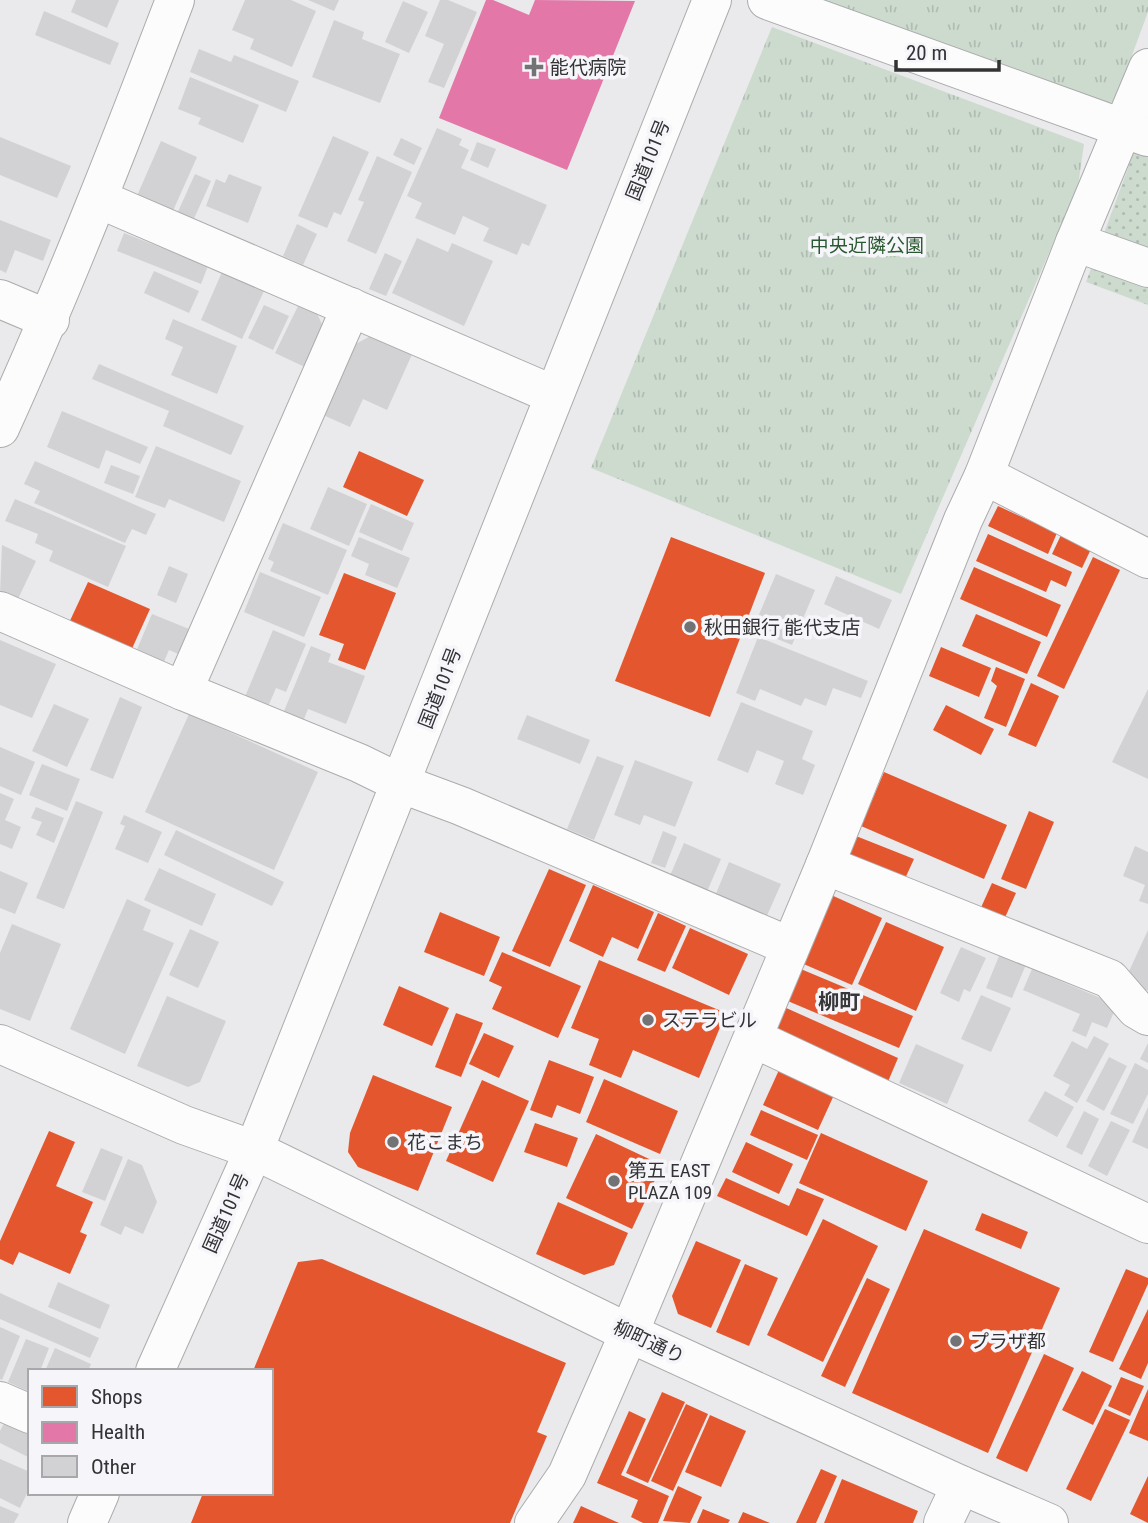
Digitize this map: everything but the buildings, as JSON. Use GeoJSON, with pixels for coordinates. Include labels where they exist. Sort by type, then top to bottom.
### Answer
{"type":"FeatureCollection","features":[{"type":"Feature","properties":{"kind":"main road"},"geometry":{"type":"LineString","coordinates":[[0,428],[50,320],[175,0]]}},
{"type":"Feature","properties":{"kind":"main road","name":"国道101号"},"geometry":{"type":"LineString","coordinates":[[156,1369],[254,1150],[712,0]]}},
{"type":"Feature","properties":{"kind":"main road"},"geometry":{"type":"LineString","coordinates":[[767,0],[1136,132]]}},
{"type":"Feature","properties":{"kind":"main road"},"geometry":{"type":"LineString","coordinates":[[534,1523],[566,1475],[629,1333],[825,865],[963,520],[984,475],[1075,242],[1136,132],[1148,68]]}},
{"type":"Feature","properties":{"kind":"main road"},"geometry":{"type":"LineString","coordinates":[[99,199],[554,394]]}},
{"type":"Feature","properties":{"kind":"main road"},"geometry":{"type":"LineString","coordinates":[[1075,242],[1148,268]]}},
{"type":"Feature","properties":{"kind":"main road"},"geometry":{"type":"LineString","coordinates":[[0,299],[50,320]]}},
{"type":"Feature","properties":{"kind":"main road"},"geometry":{"type":"LineString","coordinates":[[183,691],[351,307]]}},
{"type":"Feature","properties":{"kind":"main road"},"geometry":{"type":"LineString","coordinates":[[984,475],[1148,559]]}},
{"type":"Feature","properties":{"kind":"main road"},"geometry":{"type":"LineString","coordinates":[[0,611],[183,691],[359,763],[402,784],[454,803],[789,946]]}},
{"type":"Feature","properties":{"kind":"main road"},"geometry":{"type":"LineString","coordinates":[[825,865],[1110,979],[1136,1009],[1148,1016]]}},
{"type":"Feature","properties":{"kind":"main road"},"geometry":{"type":"LineString","coordinates":[[753,1038],[1148,1224]]}},
{"type":"Feature","properties":{"kind":"main road","name":"柳町通り"},"geometry":{"type":"LineString","coordinates":[[0,1044],[184,1125],[254,1150],[629,1333],[1049,1523]]}},
{"type":"Feature","properties":{"kind":"main road"},"geometry":{"type":"LineString","coordinates":[[0,1401],[28,1413]]}},
{"type":"Feature","properties":{"kind":"main road"},"geometry":{"type":"LineString","coordinates":[[943,1523],[961,1485]]}},
{"type":"Feature","properties":{"kind":"main road"},"geometry":{"type":"LineString","coordinates":[[87,1523],[99,1495]]}},
{"type":"Feature","properties":{"kind":"green space"},"geometry":{"type":"Polygon","coordinates":[[[796,0],[1148,0],[1148,12],[1115,101],[1099,107],[796,0]]]}},
{"type":"Feature","properties":{"kind":"green space","name":"中央近隣公園"},"geometry":{"type":"Polygon","coordinates":[[[772,27],[1084,144],[1078,186],[901,594],[591,468],[772,27]]]}},
{"type":"Feature","properties":{"kind":"green space"},"geometry":{"type":"Polygon","coordinates":[[[1135,149],[1148,154],[1148,305],[1086,282],[1135,149]]]}},
{"type":"Feature","properties":{"kind":"place","name":"能代病院"},"geometry":{"type":"Point","coordinates":[534,67]}},
{"type":"Feature","properties":{"kind":"place","name":"秋田銀行 能代支店"},"geometry":{"type":"Point","coordinates":[690,627]}},
{"type":"Feature","properties":{"kind":"place","name":"ステラビル"},"geometry":{"type":"Point","coordinates":[648,1020]}},
{"type":"Feature","properties":{"kind":"place","name":"花こまち"},"geometry":{"type":"Point","coordinates":[393,1142]}},
{"type":"Feature","properties":{"kind":"place","name":"第五 EAST PLAZA 109"},"geometry":{"type":"Point","coordinates":[614,1181]}},
{"type":"Feature","properties":{"kind":"place","name":"プラザ都"},"geometry":{"type":"Point","coordinates":[956,1341]}},
{"type":"Feature","properties":{"kind":"district","name":"柳町"},"geometry":{"type":"Point","coordinates":[839,1002]}}]}
